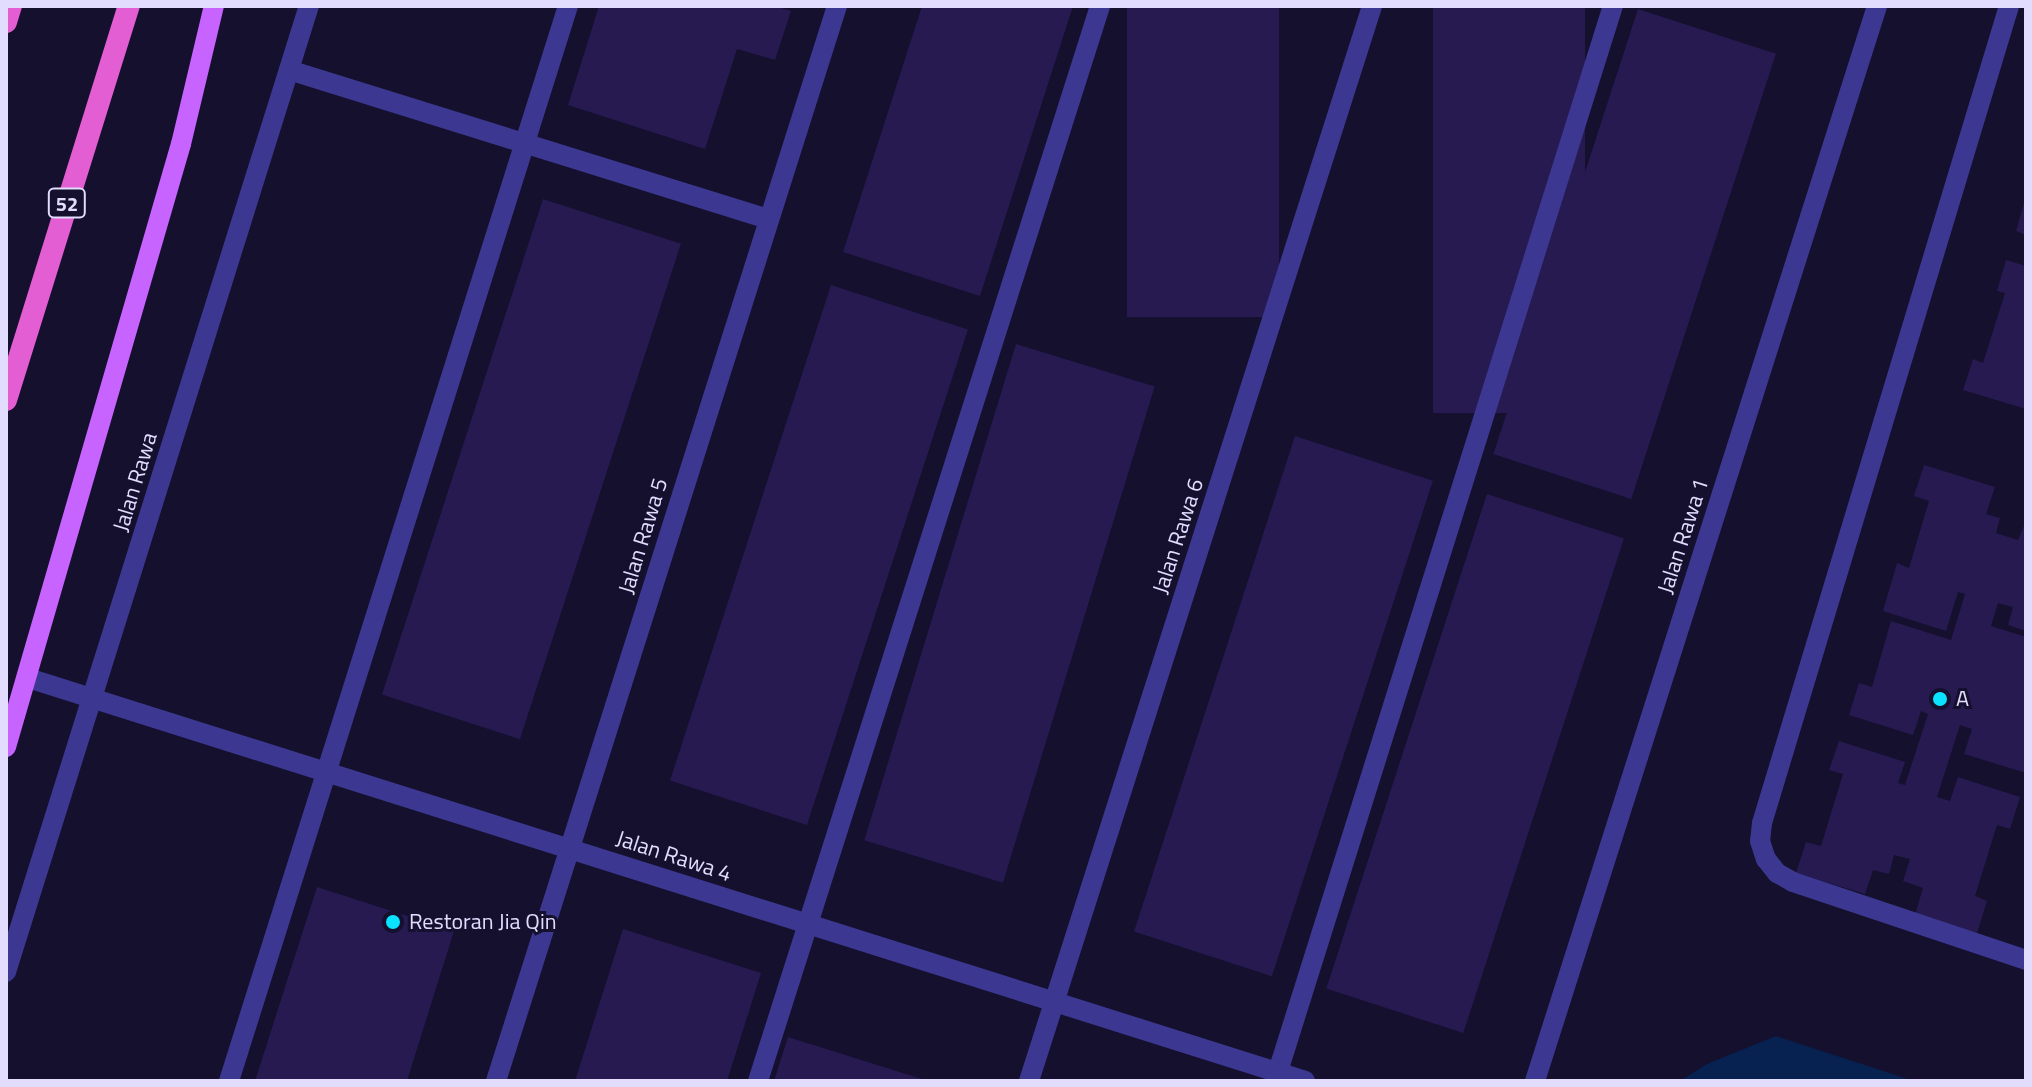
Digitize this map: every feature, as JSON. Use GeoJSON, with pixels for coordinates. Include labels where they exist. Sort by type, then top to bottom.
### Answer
{"type":"FeatureCollection","features":[{"type":"Feature","properties":{"kind":"highway"},"geometry":{"type":"LineString","coordinates":[[6,22],[11,6]]}},
{"type":"Feature","properties":{"kind":"highway","name":"52"},"geometry":{"type":"LineString","coordinates":[[6,400],[129,6]]}},
{"type":"Feature","properties":{"kind":"main road"},"geometry":{"type":"LineString","coordinates":[[6,747],[181,144],[214,6]]}},
{"type":"Feature","properties":{"kind":"street","name":"Jalan Rawa"},"geometry":{"type":"LineString","coordinates":[[6,972],[309,6]]}},
{"type":"Feature","properties":{"kind":"street"},"geometry":{"type":"LineString","coordinates":[[229,1081],[568,6]]}},
{"type":"Feature","properties":{"kind":"street","name":"Jalan Rawa 5"},"geometry":{"type":"LineString","coordinates":[[496,1081],[837,6]]}},
{"type":"Feature","properties":{"kind":"street"},"geometry":{"type":"LineString","coordinates":[[758,1081],[1100,6]]}},
{"type":"Feature","properties":{"kind":"street","name":"Jalan Rawa 6"},"geometry":{"type":"LineString","coordinates":[[1029,1081],[1372,6]]}},
{"type":"Feature","properties":{"kind":"street"},"geometry":{"type":"LineString","coordinates":[[1276,1077],[1613,6]]}},
{"type":"Feature","properties":{"kind":"street","name":"Jalan Rawa 1"},"geometry":{"type":"LineString","coordinates":[[1535,1081],[1877,6]]}},
{"type":"Feature","properties":{"kind":"street"},"geometry":{"type":"LineString","coordinates":[[2009,6],[1762,823],[1760,841],[1766,859],[1777,873],[1793,882],[2026,960]]}},
{"type":"Feature","properties":{"kind":"street"},"geometry":{"type":"LineString","coordinates":[[289,70],[768,219]]}},
{"type":"Feature","properties":{"kind":"street","name":"Jalan Rawa 4"},"geometry":{"type":"LineString","coordinates":[[28,678],[809,923],[1276,1077],[1305,1081]]}},
{"type":"Feature","properties":{"kind":"water"},"geometry":{"type":"Polygon","coordinates":[[[1776,1036],[1914,1081],[1680,1081],[1707,1064],[1776,1036]]]}},
{"type":"Feature","properties":{"kind":"building"},"geometry":{"type":"Polygon","coordinates":[[[599,6],[775,6],[791,11],[775,60],[737,49],[705,149],[568,105],[599,6]]]}},
{"type":"Feature","properties":{"kind":"building"},"geometry":{"type":"Polygon","coordinates":[[[922,6],[1073,6],[980,296],[843,252],[922,6]]]}},
{"type":"Feature","properties":{"kind":"building"},"geometry":{"type":"Polygon","coordinates":[[[1127,6],[1279,6],[1279,317],[1127,317],[1127,6]]]}},
{"type":"Feature","properties":{"kind":"building"},"geometry":{"type":"Polygon","coordinates":[[[1433,6],[1585,6],[1585,413],[1433,413],[1433,6]]]}},
{"type":"Feature","properties":{"kind":"building"},"geometry":{"type":"Polygon","coordinates":[[[1638,9],[1776,54],[1631,499],[1493,454],[1638,9]]]}},
{"type":"Feature","properties":{"kind":"building"},"geometry":{"type":"Polygon","coordinates":[[[543,199],[681,244],[520,739],[382,695],[543,199]]]}},
{"type":"Feature","properties":{"kind":"building"},"geometry":{"type":"Polygon","coordinates":[[[2026,200],[2026,235],[2016,231],[2026,200]]]}},
{"type":"Feature","properties":{"kind":"building"},"geometry":{"type":"Polygon","coordinates":[[[2006,260],[2026,266],[2026,409],[1963,390],[1973,359],[1983,363],[2005,293],[1997,291],[2006,260]]]}},
{"type":"Feature","properties":{"kind":"building"},"geometry":{"type":"Polygon","coordinates":[[[831,285],[968,329],[807,825],[670,781],[831,285]]]}},
{"type":"Feature","properties":{"kind":"building"},"geometry":{"type":"Polygon","coordinates":[[[1016,344],[1155,386],[1003,883],[864,840],[1016,344]]]}},
{"type":"Feature","properties":{"kind":"building"},"geometry":{"type":"Polygon","coordinates":[[[1295,436],[1433,481],[1272,976],[1134,932],[1295,436]]]}},
{"type":"Feature","properties":{"kind":"building","name":"A"},"geometry":{"type":"Polygon","coordinates":[[[1924,465],[1995,487],[1986,514],[2000,518],[1996,533],[2018,540],[2026,521],[2026,631],[2008,625],[2013,607],[1998,603],[1991,626],[2026,637],[2026,773],[1964,754],[1972,729],[1960,725],[1937,797],[1950,801],[1958,777],[2020,797],[2010,829],[1997,825],[1975,896],[1987,901],[1977,933],[1915,915],[1923,888],[1903,881],[1910,859],[1894,855],[1889,874],[1873,870],[1865,894],[1796,873],[1806,842],[1821,846],[1843,774],[1829,770],[1839,741],[1905,762],[1898,783],[1905,785],[1928,714],[1921,711],[1913,735],[1849,715],[1859,683],[1872,687],[1891,621],[1951,640],[1965,594],[1958,592],[1946,631],[1883,611],[1897,563],[1909,568],[1929,501],[1914,496],[1924,465]]]}},
{"type":"Feature","properties":{"kind":"building"},"geometry":{"type":"Polygon","coordinates":[[[1487,494],[1624,538],[1463,1033],[1326,989],[1487,494]]]}},
{"type":"Feature","properties":{"kind":"building"},"geometry":{"type":"Polygon","coordinates":[[[317,887],[454,931],[407,1081],[255,1081],[317,887]]]}},
{"type":"Feature","properties":{"kind":"building"},"geometry":{"type":"Polygon","coordinates":[[[623,929],[761,973],[727,1081],[575,1081],[623,929]]]}},
{"type":"Feature","properties":{"kind":"building"},"geometry":{"type":"Polygon","coordinates":[[[788,1037],[925,1080],[925,1081],[774,1081],[788,1037]]]}},
{"type":"Feature","properties":{"kind":"place","name":"A"},"geometry":{"type":"Point","coordinates":[1940,699]}},
{"type":"Feature","properties":{"kind":"place","name":"Restoran Jia Qin"},"geometry":{"type":"Point","coordinates":[393,922]}}]}
